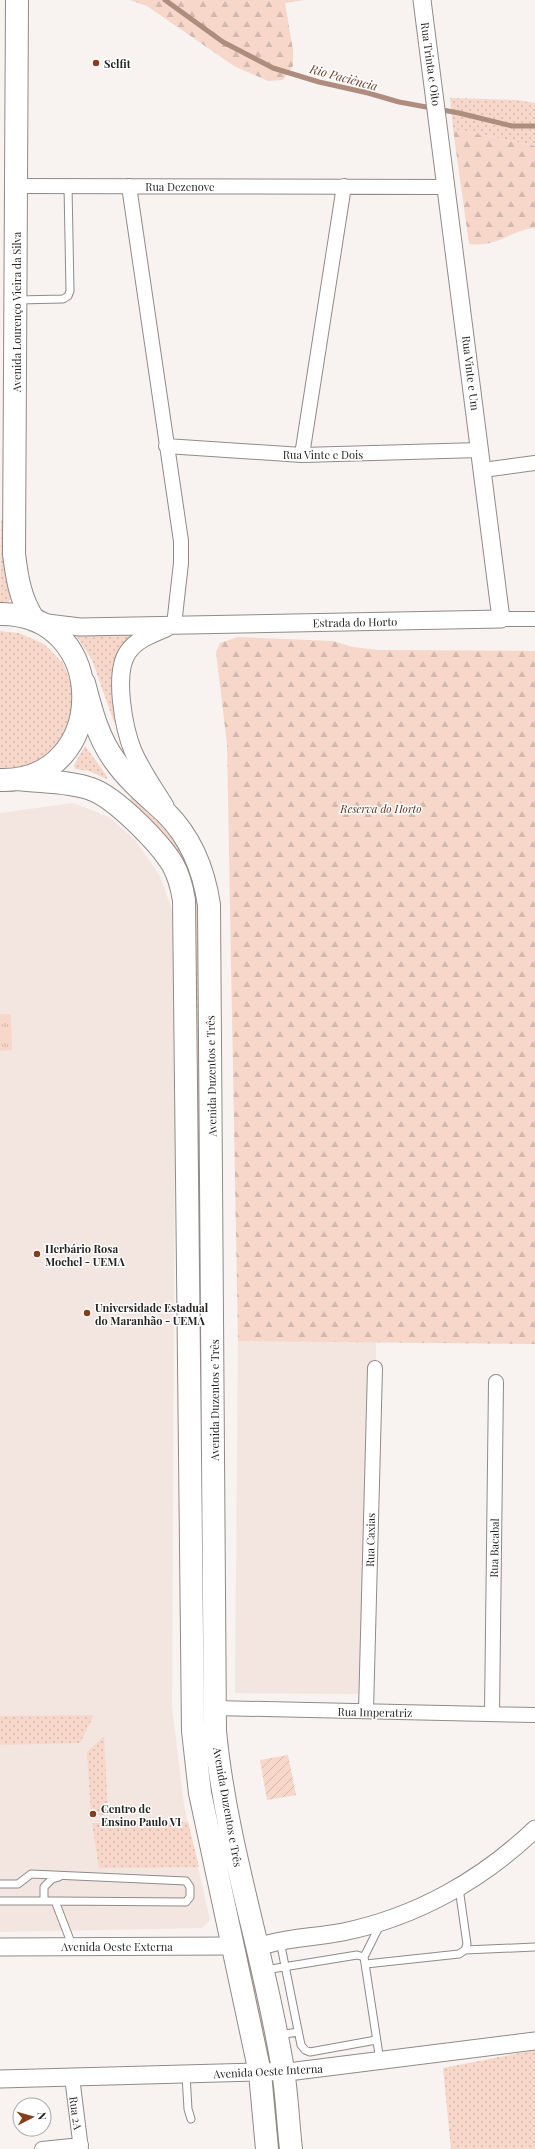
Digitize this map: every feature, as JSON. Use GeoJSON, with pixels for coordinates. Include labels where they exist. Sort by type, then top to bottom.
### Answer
{"type":"FeatureCollection","features":[{"type":"Feature","properties":{"kind":"main road","name":"Avenida Lourenço Vieira da Silva"},"geometry":{"type":"LineString","coordinates":[[17,0],[14,554],[18,586],[24,606],[36,621]]}},
{"type":"Feature","properties":{"kind":"main road"},"geometry":{"type":"LineString","coordinates":[[0,614],[18,615],[36,621]]}},
{"type":"Feature","properties":{"kind":"main road","name":"Avenida Duzentos e Três"},"geometry":{"type":"LineString","coordinates":[[36,621],[56,633],[70,649],[80,667],[96,726],[114,761],[180,830],[203,874],[210,905],[215,1430],[214,1708],[221,1779],[283,2071],[291,2149]]}},
{"type":"Feature","properties":{"kind":"main road"},"geometry":{"type":"LineString","coordinates":[[9,779],[44,769],[53,763],[71,744],[82,720],[84,683]]}},
{"type":"Feature","properties":{"kind":"main road","name":"Avenida Duzentos e Três"},"geometry":{"type":"LineString","coordinates":[[9,779],[84,787],[99,792],[116,802],[166,856],[178,876],[184,900],[192,1707],[200,1793],[260,2073],[267,2149]]}},
{"type":"Feature","properties":{"kind":"street","name":"Rua Trinta e Oito"},"geometry":{"type":"LineString","coordinates":[[422,0],[440,127]]}},
{"type":"Feature","properties":{"kind":"street","name":"Rua Vinte e Um"},"geometry":{"type":"LineString","coordinates":[[440,127],[501,619]]}},
{"type":"Feature","properties":{"kind":"street","name":"Rua Dezenove"},"geometry":{"type":"LineString","coordinates":[[16,186],[447,187]]}},
{"type":"Feature","properties":{"kind":"street"},"geometry":{"type":"LineString","coordinates":[[129,186],[181,541],[181,562],[174,625]]}},
{"type":"Feature","properties":{"kind":"street"},"geometry":{"type":"LineString","coordinates":[[302,455],[344,186]]}},
{"type":"Feature","properties":{"kind":"street","name":"Rua Vinte e Dois"},"geometry":{"type":"LineString","coordinates":[[166,446],[302,455],[480,450]]}},
{"type":"Feature","properties":{"kind":"street"},"geometry":{"type":"LineString","coordinates":[[483,470],[535,463]]}},
{"type":"Feature","properties":{"kind":"street","name":"Estrada do Horto"},"geometry":{"type":"LineString","coordinates":[[36,621],[80,627],[535,619]]}},
{"type":"Feature","properties":{"kind":"street","name":"Estrada do Horto"},"geometry":{"type":"LineString","coordinates":[[174,625],[146,637],[133,646],[125,656],[120,678],[126,724],[133,751],[180,830]]}},
{"type":"Feature","properties":{"kind":"street","name":"Rua Caxias"},"geometry":{"type":"LineString","coordinates":[[366,1711],[374,1368]]}},
{"type":"Feature","properties":{"kind":"street","name":"Rua Bacabal"},"geometry":{"type":"LineString","coordinates":[[492,1714],[496,1382]]}},
{"type":"Feature","properties":{"kind":"street","name":"Rua Imperatriz"},"geometry":{"type":"LineString","coordinates":[[214,1708],[535,1715]]}},
{"type":"Feature","properties":{"kind":"street"},"geometry":{"type":"LineString","coordinates":[[256,1944],[268,1944],[343,1932],[381,1922],[426,1904],[459,1888],[498,1861],[535,1829]]}},
{"type":"Feature","properties":{"kind":"street","name":"Avenida Oeste Externa"},"geometry":{"type":"LineString","coordinates":[[0,1947],[234,1946]]}},
{"type":"Feature","properties":{"kind":"street","name":"Avenida Oeste Interna"},"geometry":{"type":"LineString","coordinates":[[0,2079],[296,2071],[535,2041]]}},
{"type":"Feature","properties":{"kind":"street","name":"Rua 2A"},"geometry":{"type":"LineString","coordinates":[[72,2078],[81,2147]]}},
{"type":"Feature","properties":{"kind":"street"},"geometry":{"type":"LineString","coordinates":[[42,2149],[81,2147]]}},
{"type":"Feature","properties":{"kind":"lane"},"geometry":{"type":"LineString","coordinates":[[16,300],[62,299],[68,296],[70,291],[68,186]]}},
{"type":"Feature","properties":{"kind":"lane"},"geometry":{"type":"LineString","coordinates":[[0,1884],[18,1884],[31,1874],[186,1881],[190,1887],[190,1897],[186,1902],[0,1901]]}},
{"type":"Feature","properties":{"kind":"lane"},"geometry":{"type":"LineString","coordinates":[[44,1901],[44,1887],[52,1879],[65,1875]]}},
{"type":"Feature","properties":{"kind":"lane"},"geometry":{"type":"LineString","coordinates":[[459,1888],[467,1944],[465,1950]]}},
{"type":"Feature","properties":{"kind":"lane"},"geometry":{"type":"LineString","coordinates":[[55,1901],[72,1946]]}},
{"type":"Feature","properties":{"kind":"lane"},"geometry":{"type":"LineString","coordinates":[[380,2061],[364,1957],[381,1922]]}},
{"type":"Feature","properties":{"kind":"lane"},"geometry":{"type":"LineString","coordinates":[[280,1941],[298,2032],[301,2045],[305,2050],[310,2052],[376,2040]]}},
{"type":"Feature","properties":{"kind":"lane"},"geometry":{"type":"LineString","coordinates":[[366,1964],[459,1954],[465,1950],[535,1946]]}},
{"type":"Feature","properties":{"kind":"lane"},"geometry":{"type":"LineString","coordinates":[[262,1970],[274,1970],[285,1966],[356,1955],[364,1957]]}},
{"type":"Feature","properties":{"kind":"lane"},"geometry":{"type":"LineString","coordinates":[[276,2035],[288,2035],[298,2032]]}},
{"type":"Feature","properties":{"kind":"lane"},"geometry":{"type":"LineString","coordinates":[[186,2075],[188,2109],[191,2119]]}},
{"type":"Feature","properties":{"kind":"shaded area","name":"Universidade Estadual do Maranhão - UEMA"},"geometry":{"type":"Polygon","coordinates":[[[73,803],[109,817],[135,840],[160,876],[176,922],[172,1707],[184,1805],[210,1920],[202,1928],[0,1932],[0,813],[73,803]]]}},
{"type":"Feature","properties":{"kind":"shaded area"},"geometry":{"type":"Polygon","coordinates":[[[238,1341],[376,1342],[373,1694],[235,1693],[238,1341]]]}},
{"type":"Feature","properties":{"kind":"green space"},"geometry":{"type":"Polygon","coordinates":[[[130,0],[304,0],[285,3],[293,50],[293,66],[283,80],[268,81],[234,66],[147,6],[130,0]]]}},
{"type":"Feature","properties":{"kind":"green space"},"geometry":{"type":"Polygon","coordinates":[[[450,98],[517,100],[535,103],[535,146],[453,129],[450,98]]]}},
{"type":"Feature","properties":{"kind":"green space"},"geometry":{"type":"Polygon","coordinates":[[[453,129],[535,146],[535,228],[526,229],[488,243],[479,245],[469,244],[453,129]]]}},
{"type":"Feature","properties":{"kind":"green space"},"geometry":{"type":"Polygon","coordinates":[[[1,520],[4,521],[5,572],[11,599],[8,602],[0,604],[1,520]]]}},
{"type":"Feature","properties":{"kind":"green space"},"geometry":{"type":"Polygon","coordinates":[[[0,631],[19,633],[44,644],[63,663],[73,688],[70,727],[47,759],[0,774],[0,631]]]}},
{"type":"Feature","properties":{"kind":"green space"},"geometry":{"type":"Polygon","coordinates":[[[131,634],[120,648],[116,660],[116,722],[114,722],[92,660],[76,635],[131,634]]]}},
{"type":"Feature","properties":{"kind":"green space","name":"Reserva do Horto"},"geometry":{"type":"Polygon","coordinates":[[[238,637],[333,641],[353,647],[379,650],[535,651],[535,1344],[238,1341],[227,744],[216,652],[220,643],[238,637]]]}},
{"type":"Feature","properties":{"kind":"green space"},"geometry":{"type":"Polygon","coordinates":[[[85,746],[107,776],[107,779],[89,771],[75,769],[74,765],[85,746]]]}},
{"type":"Feature","properties":{"kind":"green space"},"geometry":{"type":"Polygon","coordinates":[[[133,796],[164,828],[177,846],[190,871],[199,904],[206,1645],[268,2036],[262,2037],[209,1793],[200,1708],[195,906],[193,892],[168,841],[130,800],[133,796]]]}},
{"type":"Feature","properties":{"kind":"green space"},"geometry":{"type":"Polygon","coordinates":[[[0,1014],[11,1014],[12,1050],[0,1051],[0,1014]]]}},
{"type":"Feature","properties":{"kind":"green space"},"geometry":{"type":"Polygon","coordinates":[[[94,1715],[80,1743],[0,1745],[0,1716],[94,1715]]]}},
{"type":"Feature","properties":{"kind":"green space"},"geometry":{"type":"Polygon","coordinates":[[[104,1736],[108,1815],[91,1815],[87,1752],[104,1736]]]}},
{"type":"Feature","properties":{"kind":"green space"},"geometry":{"type":"Polygon","coordinates":[[[288,1755],[296,1795],[267,1800],[260,1760],[288,1755]]]}},
{"type":"Feature","properties":{"kind":"green space"},"geometry":{"type":"Polygon","coordinates":[[[188,1822],[199,1867],[99,1868],[92,1823],[188,1822]]]}},
{"type":"Feature","properties":{"kind":"green space"},"geometry":{"type":"Polygon","coordinates":[[[535,2050],[535,2149],[451,2149],[443,2068],[535,2050]]]}},
{"type":"Feature","properties":{"kind":"waterway","name":"Rio Paciência"},"geometry":{"type":"LineString","coordinates":[[165,0],[223,42],[273,68],[319,82],[368,93],[399,102],[459,113],[512,126],[535,126]]}},
{"type":"Feature","properties":{"kind":"place","name":"Selfit"},"geometry":{"type":"Point","coordinates":[96,63]}},
{"type":"Feature","properties":{"kind":"place","name":"Herbário Rosa Mochel - UEMA"},"geometry":{"type":"Point","coordinates":[37,1254]}},
{"type":"Feature","properties":{"kind":"place","name":"Universidade Estadual do Maranhão - UEMA"},"geometry":{"type":"Point","coordinates":[87,1313]}},
{"type":"Feature","properties":{"kind":"place","name":"Centro de Ensino Paulo VI"},"geometry":{"type":"Point","coordinates":[93,1814]}}]}
